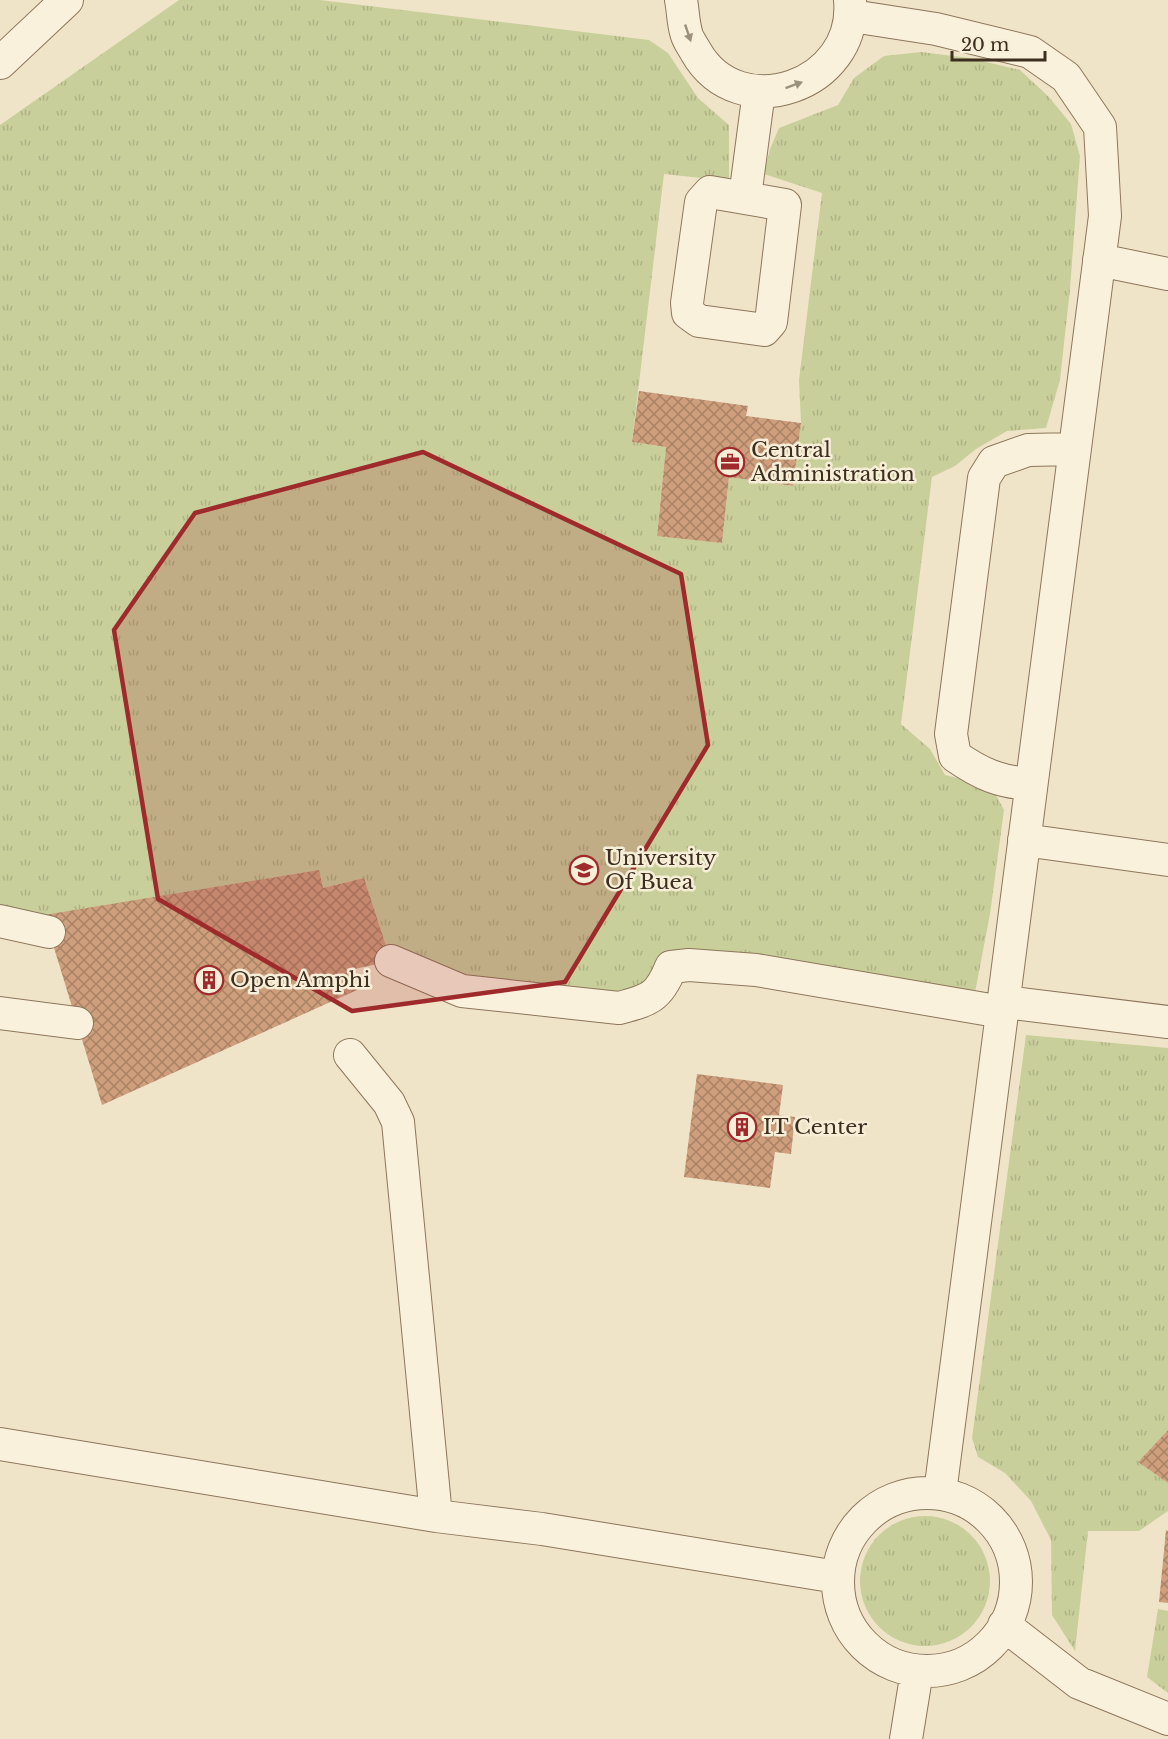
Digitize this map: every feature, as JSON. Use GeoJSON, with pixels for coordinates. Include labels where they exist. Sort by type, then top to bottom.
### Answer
{"type":"FeatureCollection","features":[{"type":"Feature","properties":{"kind":"lane"},"geometry":{"type":"LineString","coordinates":[[0,63],[67,0]]}},
{"type":"Feature","properties":{"kind":"lane"},"geometry":{"type":"LineString","coordinates":[[681,0],[686,34],[703,63],[728,82],[759,91],[791,88],[820,74],[842,48],[851,8],[1030,51],[1066,77],[1100,127],[1105,216],[940,1493]]}},
{"type":"Feature","properties":{"kind":"lane"},"geometry":{"type":"LineString","coordinates":[[745,197],[759,91]]}},
{"type":"Feature","properties":{"kind":"lane"},"geometry":{"type":"LineString","coordinates":[[710,192],[745,197],[785,205],[771,322],[764,330],[699,321],[688,313],[687,303],[704,196],[710,192]]}},
{"type":"Feature","properties":{"kind":"lane"},"geometry":{"type":"LineString","coordinates":[[1099,260],[1168,274]]}},
{"type":"Feature","properties":{"kind":"lane"},"geometry":{"type":"LineString","coordinates":[[1031,784],[1005,783],[974,769],[955,756],[951,734],[970,582],[984,478],[994,462],[1028,450],[1075,449]]}},
{"type":"Feature","properties":{"kind":"lane"},"geometry":{"type":"LineString","coordinates":[[1024,840],[1168,860]]}},
{"type":"Feature","properties":{"kind":"lane"},"geometry":{"type":"LineString","coordinates":[[0,921],[49,932]]}},
{"type":"Feature","properties":{"kind":"lane"},"geometry":{"type":"LineString","coordinates":[[391,961],[462,991],[620,1008],[644,1002],[662,989],[671,967],[689,964],[756,970],[1003,1007],[1168,1022]]}},
{"type":"Feature","properties":{"kind":"lane"},"geometry":{"type":"LineString","coordinates":[[0,1013],[77,1023]]}},
{"type":"Feature","properties":{"kind":"lane"},"geometry":{"type":"LineString","coordinates":[[351,1055],[389,1103],[398,1122],[436,1516]]}},
{"type":"Feature","properties":{"kind":"lane"},"geometry":{"type":"LineString","coordinates":[[0,1444],[436,1516],[542,1529],[837,1577]]}},
{"type":"Feature","properties":{"kind":"lane"},"geometry":{"type":"LineString","coordinates":[[940,1493],[975,1506],[1002,1532],[1016,1567],[1014,1604],[998,1637],[975,1657],[947,1669],[917,1671],[888,1662],[863,1644],[843,1613],[837,1577],[846,1541],[870,1512],[903,1495],[940,1493]]}},
{"type":"Feature","properties":{"kind":"lane"},"geometry":{"type":"LineString","coordinates":[[1004,1625],[1079,1683],[1168,1719]]}},
{"type":"Feature","properties":{"kind":"lane"},"geometry":{"type":"LineString","coordinates":[[906,1739],[917,1671]]}},
{"type":"Feature","properties":{"kind":"highlighted area"},"geometry":{"type":"Polygon","coordinates":[[[423,452],[681,574],[708,745],[565,982],[352,1011],[158,899],[114,630],[195,513],[423,452]]]}},
{"type":"Feature","properties":{"kind":"green space"},"geometry":{"type":"Polygon","coordinates":[[[179,0],[320,0],[649,40],[668,53],[698,98],[729,125],[729,181],[664,174],[632,442],[666,447],[657,535],[722,543],[729,477],[793,486],[801,423],[799,380],[822,193],[764,174],[770,149],[779,128],[838,105],[854,78],[884,56],[921,52],[969,58],[1020,70],[1049,97],[1071,124],[1080,156],[1070,289],[1060,380],[1046,428],[1007,431],[976,449],[955,466],[932,477],[901,724],[930,749],[945,775],[991,786],[1004,810],[990,914],[973,1003],[679,951],[639,996],[462,991],[391,961],[364,878],[323,888],[44,915],[0,905],[0,125],[179,0]]]}},
{"type":"Feature","properties":{"kind":"green space"},"geometry":{"type":"Polygon","coordinates":[[[1026,1035],[1168,1048],[1168,1430],[1138,1462],[1168,1483],[1168,1511],[1139,1531],[1088,1531],[1075,1651],[1052,1615],[1051,1540],[1031,1501],[1005,1473],[978,1457],[972,1438],[1026,1035]]]}},
{"type":"Feature","properties":{"kind":"green space"},"geometry":{"type":"Polygon","coordinates":[[[925,1516],[950,1521],[971,1535],[985,1556],[990,1581],[985,1606],[971,1627],[950,1641],[925,1646],[900,1641],[879,1627],[865,1606],[860,1581],[865,1556],[879,1535],[900,1521],[925,1516]]]}},
{"type":"Feature","properties":{"kind":"green space"},"geometry":{"type":"Polygon","coordinates":[[[1158,1609],[1168,1611],[1168,1693],[1147,1677],[1158,1609]]]}},
{"type":"Feature","properties":{"kind":"building","name":"Central Administration"},"geometry":{"type":"Polygon","coordinates":[[[639,391],[748,406],[746,416],[801,423],[793,486],[729,477],[722,543],[657,536],[666,447],[632,442],[639,391]]]}},
{"type":"Feature","properties":{"kind":"building","name":"Open Amphi"},"geometry":{"type":"Polygon","coordinates":[[[319,870],[323,888],[364,878],[391,961],[350,970],[357,990],[102,1105],[44,915],[319,870]]]}},
{"type":"Feature","properties":{"kind":"building","name":"IT Center"},"geometry":{"type":"Polygon","coordinates":[[[697,1074],[783,1085],[779,1115],[795,1117],[791,1154],[775,1152],[770,1188],[684,1177],[697,1074]]]}},
{"type":"Feature","properties":{"kind":"building"},"geometry":{"type":"Polygon","coordinates":[[[1168,1430],[1168,1483],[1138,1462],[1168,1430]]]}},
{"type":"Feature","properties":{"kind":"building"},"geometry":{"type":"Polygon","coordinates":[[[1166,1530],[1168,1531],[1168,1603],[1159,1602],[1166,1530]]]}},
{"type":"Feature","properties":{"kind":"place","name":"Central Administration"},"geometry":{"type":"Point","coordinates":[730,462]}},
{"type":"Feature","properties":{"kind":"place","name":"University Of Buea"},"geometry":{"type":"Point","coordinates":[584,870]}},
{"type":"Feature","properties":{"kind":"place","name":"Open Amphi"},"geometry":{"type":"Point","coordinates":[209,980]}},
{"type":"Feature","properties":{"kind":"place","name":"IT Center"},"geometry":{"type":"Point","coordinates":[742,1127]}}]}
